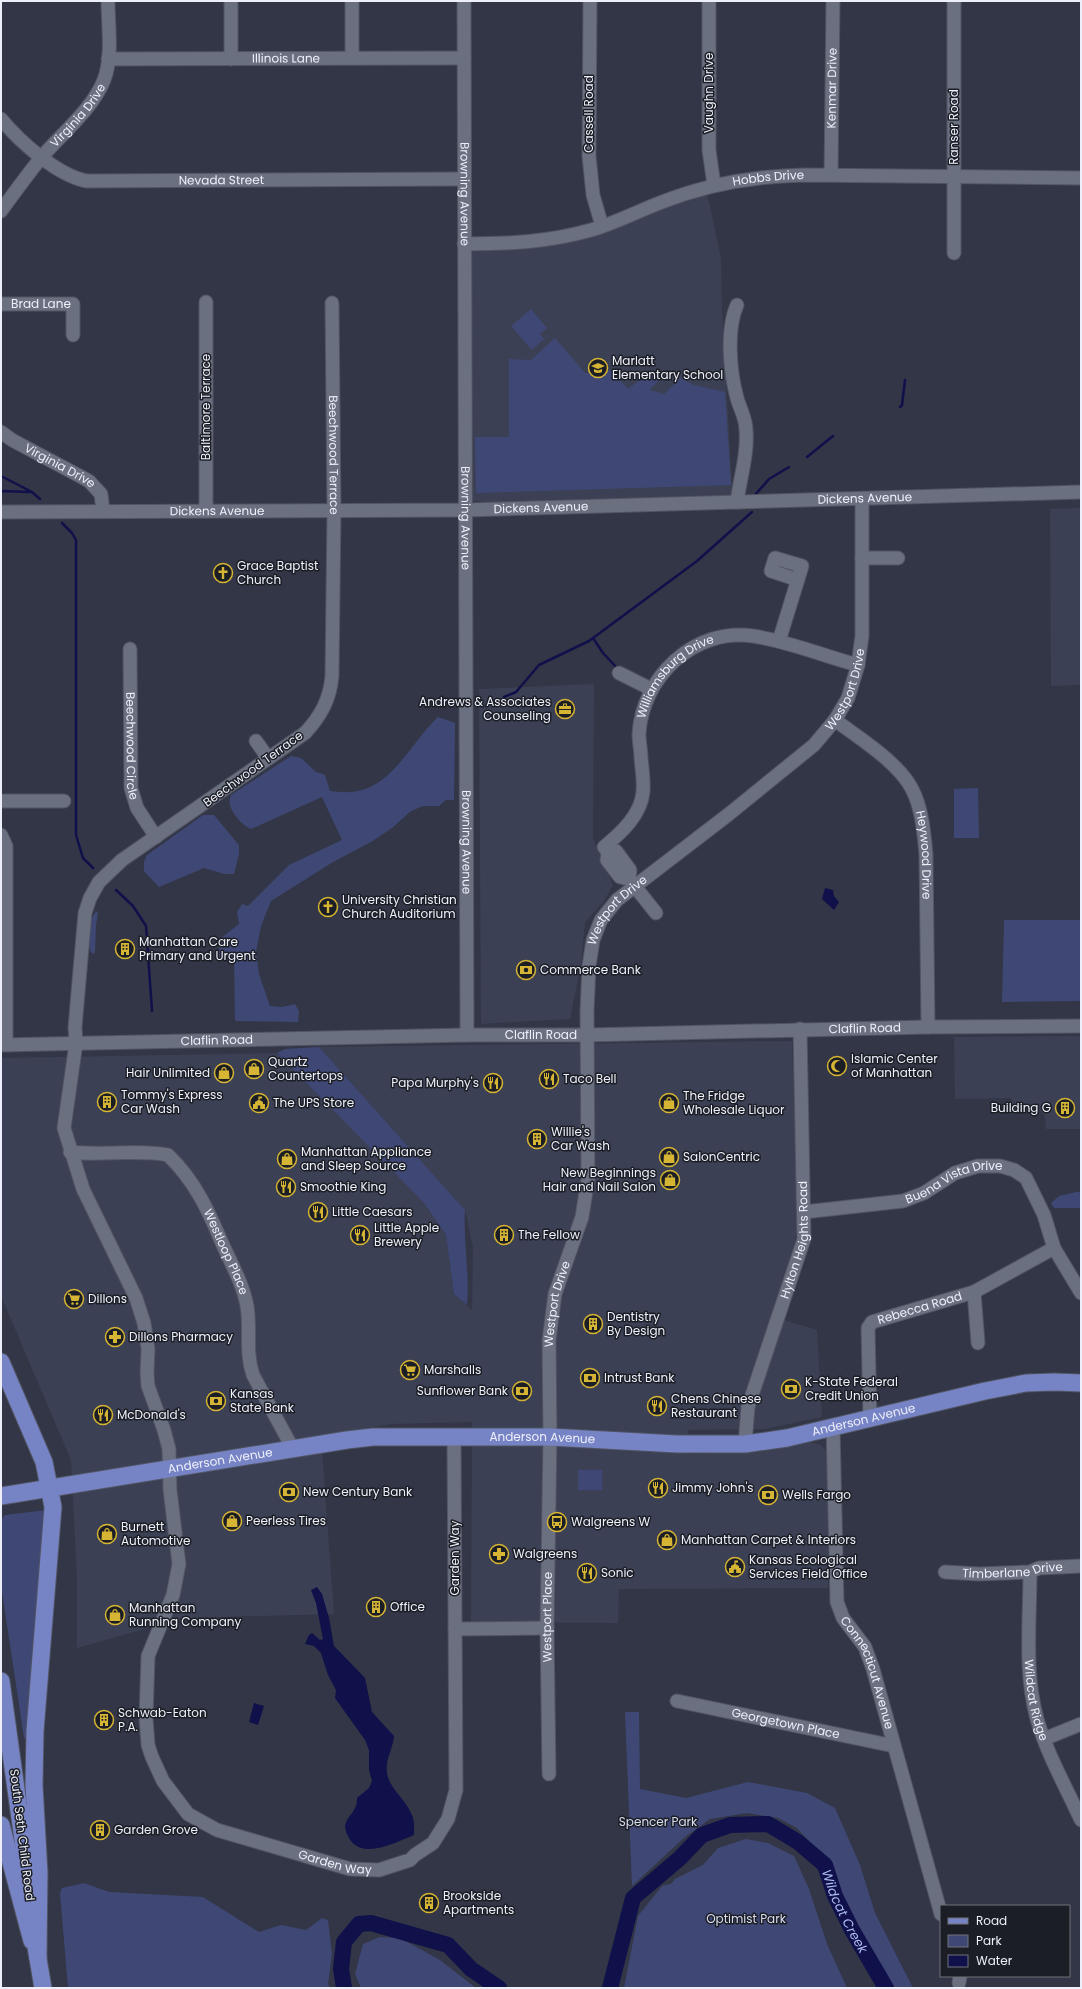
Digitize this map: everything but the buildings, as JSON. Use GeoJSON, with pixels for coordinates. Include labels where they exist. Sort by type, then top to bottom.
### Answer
{"type":"FeatureCollection","features":[{"type":"Feature","properties":{"kind":"main road"},"geometry":{"type":"LineString","coordinates":[[1,1362],[44,1462],[53,1507],[35,1731],[34,1785],[39,1872],[38,1958]]}},
{"type":"Feature","properties":{"kind":"main road","name":"Anderson Avenue"},"geometry":{"type":"LineString","coordinates":[[1,1496],[373,1437],[550,1437],[677,1444],[745,1444],[787,1438],[1026,1383],[1081,1383]]}},
{"type":"Feature","properties":{"kind":"main road","name":"South Seth Child Road"},"geometry":{"type":"LineString","coordinates":[[1,1682],[43,1988]]}},
{"type":"Feature","properties":{"kind":"main road"},"geometry":{"type":"LineString","coordinates":[[1,1825],[38,1958]]}},
{"type":"Feature","properties":{"kind":"street","name":"Virginia Drive"},"geometry":{"type":"LineString","coordinates":[[1,211],[42,158],[97,94],[104,80],[108,59],[108,1]]}},
{"type":"Feature","properties":{"kind":"street"},"geometry":{"type":"LineString","coordinates":[[231,1],[231,59]]}},
{"type":"Feature","properties":{"kind":"street"},"geometry":{"type":"LineString","coordinates":[[352,1],[352,58]]}},
{"type":"Feature","properties":{"kind":"street","name":"Browning Avenue"},"geometry":{"type":"LineString","coordinates":[[464,1],[467,1036]]}},
{"type":"Feature","properties":{"kind":"street","name":"Cassell Road"},"geometry":{"type":"LineString","coordinates":[[590,1],[589,156],[593,195],[602,226]]}},
{"type":"Feature","properties":{"kind":"street","name":"Vaughn Drive"},"geometry":{"type":"LineString","coordinates":[[709,1],[709,150],[710,166],[714,185]]}},
{"type":"Feature","properties":{"kind":"street","name":"Kenmar Drive"},"geometry":{"type":"LineString","coordinates":[[831,175],[832,1]]}},
{"type":"Feature","properties":{"kind":"street","name":"Ranser Road"},"geometry":{"type":"LineString","coordinates":[[954,1],[954,253]]}},
{"type":"Feature","properties":{"kind":"street","name":"Illinois Lane"},"geometry":{"type":"LineString","coordinates":[[108,59],[464,58]]}},
{"type":"Feature","properties":{"kind":"street","name":"Nevada Street"},"geometry":{"type":"LineString","coordinates":[[1,119],[42,158],[70,177],[87,181],[464,179]]}},
{"type":"Feature","properties":{"kind":"street","name":"Hobbs Drive"},"geometry":{"type":"LineString","coordinates":[[464,244],[508,244],[539,241],[572,235],[602,226],[661,202],[714,185],[762,177],[831,175],[1081,178]]}},
{"type":"Feature","properties":{"kind":"street","name":"Baltimore Terrace"},"geometry":{"type":"LineString","coordinates":[[206,302],[206,511]]}},
{"type":"Feature","properties":{"kind":"street","name":"Beechwood Terrace"},"geometry":{"type":"LineString","coordinates":[[76,1043],[75,1027],[80,985],[83,924],[90,898],[100,882],[108,873],[156,837],[311,726],[322,712],[329,692],[332,676],[334,511],[332,303]]}},
{"type":"Feature","properties":{"kind":"street","name":"Brad Lane"},"geometry":{"type":"LineString","coordinates":[[1,304],[73,304],[73,335]]}},
{"type":"Feature","properties":{"kind":"street"},"geometry":{"type":"LineString","coordinates":[[737,305],[733,313],[730,332],[734,386],[745,419],[747,442],[737,502]]}},
{"type":"Feature","properties":{"kind":"street","name":"Virginia Drive"},"geometry":{"type":"LineString","coordinates":[[1,432],[12,440],[89,481],[101,494],[103,512]]}},
{"type":"Feature","properties":{"kind":"street","name":"Dickens Avenue"},"geometry":{"type":"LineString","coordinates":[[1,512],[465,510],[1081,492]]}},
{"type":"Feature","properties":{"kind":"street","name":"Westport Drive"},"geometry":{"type":"LineString","coordinates":[[550,1437],[549,1340],[551,1310],[555,1294],[582,1217],[588,1179],[589,966],[593,940],[601,920],[632,883],[729,814],[814,745],[835,720],[848,698],[858,666],[862,636],[862,499]]}},
{"type":"Feature","properties":{"kind":"street"},"geometry":{"type":"LineString","coordinates":[[862,558],[898,558]]}},
{"type":"Feature","properties":{"kind":"street"},"geometry":{"type":"LineString","coordinates":[[779,641],[798,580]]}},
{"type":"Feature","properties":{"kind":"street","name":"Williamsburg Drive"},"geometry":{"type":"LineString","coordinates":[[656,913],[632,883],[620,877],[607,860],[608,852],[604,847],[624,830],[638,809],[643,792],[639,735],[645,704],[651,689],[668,666],[692,648],[714,639],[736,636],[752,636],[779,641],[858,666]]}},
{"type":"Feature","properties":{"kind":"street","name":"Beechwood Circle"},"geometry":{"type":"LineString","coordinates":[[130,649],[131,788],[137,808],[156,837]]}},
{"type":"Feature","properties":{"kind":"street"},"geometry":{"type":"LineString","coordinates":[[619,673],[651,689]]}},
{"type":"Feature","properties":{"kind":"street","name":"Heywood Drive"},"geometry":{"type":"LineString","coordinates":[[835,720],[889,761],[912,788],[917,803],[923,828],[926,854],[928,1027]]}},
{"type":"Feature","properties":{"kind":"street"},"geometry":{"type":"LineString","coordinates":[[256,741],[268,758]]}},
{"type":"Feature","properties":{"kind":"street"},"geometry":{"type":"LineString","coordinates":[[1,802],[64,801]]}},
{"type":"Feature","properties":{"kind":"street"},"geometry":{"type":"LineString","coordinates":[[1,835],[6,846],[4,880],[4,1044]]}},
{"type":"Feature","properties":{"kind":"street","name":"Claflin Road"},"geometry":{"type":"LineString","coordinates":[[4,1044],[588,1035],[800,1029],[1081,1026]]}},
{"type":"Feature","properties":{"kind":"street","name":"Hylton Heights Road"},"geometry":{"type":"LineString","coordinates":[[745,1444],[748,1407],[804,1239],[800,1029]]}},
{"type":"Feature","properties":{"kind":"street"},"geometry":{"type":"LineString","coordinates":[[76,1043],[64,1128],[70,1152],[85,1194],[136,1298],[144,1323],[148,1349],[146,1373],[148,1386],[164,1430],[169,1453],[169,1470]]}},
{"type":"Feature","properties":{"kind":"street","name":"Westloop Place"},"geometry":{"type":"LineString","coordinates":[[70,1152],[84,1154],[141,1152],[168,1155],[195,1186],[207,1207],[238,1279],[246,1303],[250,1323],[248,1357],[253,1375],[293,1449]]}},
{"type":"Feature","properties":{"kind":"street","name":"Buena Vista Drive"},"geometry":{"type":"LineString","coordinates":[[804,1212],[903,1201],[924,1193],[955,1173],[978,1166],[1000,1166],[1014,1170],[1026,1178],[1044,1215],[1054,1248],[1081,1293]]}},
{"type":"Feature","properties":{"kind":"street","name":"Rebecca Road"},"geometry":{"type":"LineString","coordinates":[[870,1418],[868,1328],[872,1322],[974,1292],[1054,1248]]}},
{"type":"Feature","properties":{"kind":"street"},"geometry":{"type":"LineString","coordinates":[[974,1292],[978,1343]]}},
{"type":"Feature","properties":{"kind":"street","name":"Connecticut Avenue"},"geometry":{"type":"LineString","coordinates":[[833,1427],[837,1602],[843,1618],[865,1647],[873,1669],[940,1910]]}},
{"type":"Feature","properties":{"kind":"street","name":"Garden Way"},"geometry":{"type":"LineString","coordinates":[[169,1470],[178,1564],[172,1595],[148,1656],[146,1710],[148,1745],[156,1768],[170,1792],[188,1814],[217,1830],[350,1868],[379,1870],[410,1860],[433,1842],[448,1819],[456,1790],[454,1436]]}},
{"type":"Feature","properties":{"kind":"street","name":"Westport Place"},"geometry":{"type":"LineString","coordinates":[[549,1774],[547,1628],[550,1437]]}},
{"type":"Feature","properties":{"kind":"street","name":"Timberlane Drive"},"geometry":{"type":"LineString","coordinates":[[945,1572],[979,1574],[1030,1572],[1038,1568],[1081,1566]]}},
{"type":"Feature","properties":{"kind":"street","name":"Wildcat Ridge"},"geometry":{"type":"LineString","coordinates":[[1030,1572],[1029,1651],[1032,1698],[1044,1739],[1081,1820]]}},
{"type":"Feature","properties":{"kind":"street"},"geometry":{"type":"LineString","coordinates":[[455,1629],[547,1628]]}},
{"type":"Feature","properties":{"kind":"street","name":"Georgetown Place"},"geometry":{"type":"LineString","coordinates":[[677,1701],[894,1746]]}},
{"type":"Feature","properties":{"kind":"street"},"geometry":{"type":"LineString","coordinates":[[1044,1739],[1081,1724]]}},
{"type":"Feature","properties":{"kind":"shaded area","name":"Marlatt Elementary School"},"geometry":{"type":"Polygon","coordinates":[[[707,193],[721,258],[722,310],[732,486],[731,495],[500,503],[473,501],[471,499],[471,257],[473,251],[534,248],[563,243],[707,193]]]}},
{"type":"Feature","properties":{"kind":"shaded area"},"geometry":{"type":"Polygon","coordinates":[[[1081,508],[1081,685],[1051,686],[1050,509],[1081,508]]]}},
{"type":"Feature","properties":{"kind":"shaded area"},"geometry":{"type":"Polygon","coordinates":[[[594,684],[593,838],[613,885],[604,901],[585,922],[581,964],[570,1019],[481,1024],[479,689],[594,684]]]}},
{"type":"Feature","properties":{"kind":"shaded area"},"geometry":{"type":"Polygon","coordinates":[[[1081,1036],[1081,1129],[1046,1129],[1045,1116],[1035,1105],[1012,1105],[1011,1098],[955,1099],[954,1037],[1081,1036]]]}},
{"type":"Feature","properties":{"kind":"shaded area"},"geometry":{"type":"Polygon","coordinates":[[[792,1041],[798,1226],[793,1250],[771,1316],[817,1330],[822,1417],[765,1429],[688,1430],[689,1454],[758,1452],[811,1442],[821,1445],[826,1450],[828,1457],[828,1588],[619,1589],[618,1623],[471,1622],[472,1422],[391,1424],[321,1436],[334,1614],[184,1618],[77,1648],[77,1579],[71,1460],[1,1296],[1,1058],[277,1053],[424,1203],[446,1235],[454,1294],[472,1310],[473,1247],[465,1210],[319,1047],[792,1041]]]}},
{"type":"Feature","properties":{"kind":"green space"},"geometry":{"type":"Polygon","coordinates":[[[531,309],[547,328],[540,334],[544,339],[532,350],[511,326],[531,309]]]}},
{"type":"Feature","properties":{"kind":"green space"},"geometry":{"type":"Polygon","coordinates":[[[555,338],[585,373],[605,373],[609,370],[613,372],[628,389],[651,371],[659,380],[649,390],[641,392],[650,390],[664,394],[681,377],[693,385],[725,392],[731,485],[476,493],[475,437],[509,437],[509,359],[531,360],[555,338]]]}},
{"type":"Feature","properties":{"kind":"green space"},"geometry":{"type":"Polygon","coordinates":[[[438,717],[455,723],[454,800],[446,800],[439,806],[423,806],[411,811],[392,828],[371,842],[333,862],[271,901],[261,926],[256,952],[259,974],[270,1006],[282,1007],[295,1004],[299,1011],[298,1022],[235,1021],[234,959],[219,958],[220,939],[239,924],[237,912],[242,904],[248,906],[289,865],[342,840],[322,797],[251,829],[235,816],[230,804],[231,795],[291,756],[301,758],[316,772],[325,775],[330,791],[355,792],[371,787],[393,770],[438,717]]]}},
{"type":"Feature","properties":{"kind":"green space"},"geometry":{"type":"Polygon","coordinates":[[[978,788],[979,838],[954,838],[954,789],[978,788]]]}},
{"type":"Feature","properties":{"kind":"green space"},"geometry":{"type":"Polygon","coordinates":[[[203,815],[214,815],[239,845],[239,854],[234,874],[224,874],[204,868],[159,887],[144,871],[144,862],[147,855],[203,815]]]}},
{"type":"Feature","properties":{"kind":"green space"},"geometry":{"type":"Polygon","coordinates":[[[97,911],[95,952],[93,954],[89,945],[89,932],[92,919],[97,911]]]}},
{"type":"Feature","properties":{"kind":"green space"},"geometry":{"type":"Polygon","coordinates":[[[1004,920],[1081,920],[1081,1001],[1002,1002],[1004,920]]]}},
{"type":"Feature","properties":{"kind":"green space"},"geometry":{"type":"Polygon","coordinates":[[[319,1047],[465,1210],[468,1282],[467,1305],[454,1294],[446,1235],[424,1203],[277,1053],[285,1049],[319,1047]]]}},
{"type":"Feature","properties":{"kind":"green space"},"geometry":{"type":"Polygon","coordinates":[[[1081,1192],[1081,1208],[1054,1208],[1051,1203],[1059,1196],[1081,1192]]]}},
{"type":"Feature","properties":{"kind":"green space"},"geometry":{"type":"Polygon","coordinates":[[[578,1470],[602,1470],[602,1490],[578,1490],[578,1470]]]}},
{"type":"Feature","properties":{"kind":"green space"},"geometry":{"type":"Polygon","coordinates":[[[47,1510],[27,1738],[24,1738],[1,1585],[1,1520],[5,1515],[47,1510]]]}},
{"type":"Feature","properties":{"kind":"green space","name":"Spencer Park"},"geometry":{"type":"Polygon","coordinates":[[[625,1712],[639,1712],[640,1789],[686,1798],[748,1782],[807,1793],[835,1808],[860,1865],[875,1913],[913,1988],[893,1988],[865,1941],[843,1898],[829,1864],[797,1828],[778,1818],[747,1813],[710,1819],[685,1837],[632,1886],[625,1712]]]}},
{"type":"Feature","properties":{"kind":"green space","name":"Optimist Park"},"geometry":{"type":"Polygon","coordinates":[[[746,1839],[768,1843],[794,1856],[809,1889],[827,1944],[847,1988],[624,1988],[638,1916],[662,1886],[671,1884],[675,1879],[703,1865],[718,1848],[746,1839]]]}},
{"type":"Feature","properties":{"kind":"green space"},"geometry":{"type":"Polygon","coordinates":[[[84,1883],[109,1892],[203,1897],[259,1932],[281,1925],[306,1930],[322,1918],[328,1920],[332,1954],[328,1984],[330,1988],[68,1988],[60,1893],[62,1888],[84,1883]]]}},
{"type":"Feature","properties":{"kind":"green space"},"geometry":{"type":"Polygon","coordinates":[[[380,1937],[400,1938],[440,1960],[476,1988],[361,1988],[355,1974],[363,1944],[380,1937]]]}},
{"type":"Feature","properties":{"kind":"water"},"geometry":{"type":"Polygon","coordinates":[[[825,888],[833,890],[834,896],[839,902],[834,910],[822,899],[825,888]]]}},
{"type":"Feature","properties":{"kind":"water"},"geometry":{"type":"Polygon","coordinates":[[[317,1587],[322,1594],[329,1618],[334,1646],[365,1678],[372,1712],[394,1736],[387,1763],[388,1778],[413,1818],[414,1835],[380,1848],[362,1848],[355,1845],[349,1838],[345,1829],[346,1822],[356,1806],[357,1798],[369,1788],[372,1781],[369,1770],[369,1750],[365,1740],[335,1698],[336,1690],[328,1675],[321,1653],[314,1646],[305,1644],[309,1635],[312,1633],[320,1640],[323,1639],[316,1603],[311,1590],[317,1587]]]}},
{"type":"Feature","properties":{"kind":"water"},"geometry":{"type":"Polygon","coordinates":[[[254,1703],[264,1706],[258,1725],[249,1722],[254,1703]]]}},
{"type":"Feature","properties":{"kind":"waterway"},"geometry":{"type":"LineString","coordinates":[[900,407],[902,405],[905,380]]}},
{"type":"Feature","properties":{"kind":"waterway"},"geometry":{"type":"LineString","coordinates":[[807,457],[833,436]]}},
{"type":"Feature","properties":{"kind":"waterway"},"geometry":{"type":"LineString","coordinates":[[755,495],[769,479],[789,467]]}},
{"type":"Feature","properties":{"kind":"waterway"},"geometry":{"type":"LineString","coordinates":[[1,476],[32,492],[40,499]]}},
{"type":"Feature","properties":{"kind":"waterway"},"geometry":{"type":"LineString","coordinates":[[1,491],[30,492]]}},
{"type":"Feature","properties":{"kind":"waterway"},"geometry":{"type":"LineString","coordinates":[[504,697],[516,692],[539,665],[589,641],[697,561],[752,512]]}},
{"type":"Feature","properties":{"kind":"waterway"},"geometry":{"type":"LineString","coordinates":[[62,523],[72,533],[76,540],[76,835],[83,858],[93,868]]}},
{"type":"Feature","properties":{"kind":"waterway"},"geometry":{"type":"LineString","coordinates":[[593,638],[603,653],[618,669]]}},
{"type":"Feature","properties":{"kind":"waterway"},"geometry":{"type":"LineString","coordinates":[[116,890],[133,906],[146,926],[152,1011]]}},
{"type":"Feature","properties":{"kind":"waterway","name":"Wildcat Creek"},"geometry":{"type":"LineString","coordinates":[[610,1988],[633,1898],[680,1858],[702,1835],[730,1825],[768,1824],[798,1842],[825,1865],[835,1896],[852,1930],[886,1988]]}},
{"type":"Feature","properties":{"kind":"waterway","name":"Wildcat Creek"},"geometry":{"type":"LineString","coordinates":[[344,1988],[341,1969],[344,1942],[359,1924],[371,1923],[448,1945],[471,1969],[499,1988]]}},
{"type":"Feature","properties":{"kind":"place","name":"Marlatt Elementary School"},"geometry":{"type":"Point","coordinates":[598,368]}},
{"type":"Feature","properties":{"kind":"place","name":"Grace Baptist Church"},"geometry":{"type":"Point","coordinates":[223,573]}},
{"type":"Feature","properties":{"kind":"place","name":"Andrews & Associates Counseling"},"geometry":{"type":"Point","coordinates":[565,709]}},
{"type":"Feature","properties":{"kind":"place","name":"University Christian Church Auditorium"},"geometry":{"type":"Point","coordinates":[328,907]}},
{"type":"Feature","properties":{"kind":"place","name":"Manhattan Care Primary and Urgent"},"geometry":{"type":"Point","coordinates":[125,949]}},
{"type":"Feature","properties":{"kind":"place","name":"Commerce Bank"},"geometry":{"type":"Point","coordinates":[526,970]}},
{"type":"Feature","properties":{"kind":"place","name":"Islamic Center of Manhattan"},"geometry":{"type":"Point","coordinates":[837,1066]}},
{"type":"Feature","properties":{"kind":"place","name":"Quartz Countertops"},"geometry":{"type":"Point","coordinates":[254,1069]}},
{"type":"Feature","properties":{"kind":"place","name":"Hair Unlimited"},"geometry":{"type":"Point","coordinates":[224,1073]}},
{"type":"Feature","properties":{"kind":"place","name":"Taco Bell"},"geometry":{"type":"Point","coordinates":[549,1079]}},
{"type":"Feature","properties":{"kind":"place","name":"Papa Murphy's"},"geometry":{"type":"Point","coordinates":[493,1083]}},
{"type":"Feature","properties":{"kind":"place","name":"Tommy's Express Car Wash"},"geometry":{"type":"Point","coordinates":[107,1102]}},
{"type":"Feature","properties":{"kind":"place","name":"The UPS Store"},"geometry":{"type":"Point","coordinates":[259,1103]}},
{"type":"Feature","properties":{"kind":"place","name":"The Fridge Wholesale Liquor"},"geometry":{"type":"Point","coordinates":[669,1103]}},
{"type":"Feature","properties":{"kind":"place","name":"Building G"},"geometry":{"type":"Point","coordinates":[1065,1108]}},
{"type":"Feature","properties":{"kind":"place","name":"Willie's Car Wash"},"geometry":{"type":"Point","coordinates":[537,1139]}},
{"type":"Feature","properties":{"kind":"place","name":"SalonCentric"},"geometry":{"type":"Point","coordinates":[669,1157]}},
{"type":"Feature","properties":{"kind":"place","name":"Manhattan Appliance and Sleep Source"},"geometry":{"type":"Point","coordinates":[287,1159]}},
{"type":"Feature","properties":{"kind":"place","name":"New Beginnings Hair and Nail Salon"},"geometry":{"type":"Point","coordinates":[670,1180]}},
{"type":"Feature","properties":{"kind":"place","name":"Smoothie King"},"geometry":{"type":"Point","coordinates":[286,1187]}},
{"type":"Feature","properties":{"kind":"place","name":"Little Caesars"},"geometry":{"type":"Point","coordinates":[318,1212]}},
{"type":"Feature","properties":{"kind":"place","name":"Little Apple Brewery"},"geometry":{"type":"Point","coordinates":[360,1235]}},
{"type":"Feature","properties":{"kind":"place","name":"The Fellow"},"geometry":{"type":"Point","coordinates":[504,1235]}},
{"type":"Feature","properties":{"kind":"place","name":"Dillons"},"geometry":{"type":"Point","coordinates":[74,1299]}},
{"type":"Feature","properties":{"kind":"place","name":"Dentistry By Design"},"geometry":{"type":"Point","coordinates":[593,1324]}},
{"type":"Feature","properties":{"kind":"place","name":"Dillons Pharmacy"},"geometry":{"type":"Point","coordinates":[115,1337]}},
{"type":"Feature","properties":{"kind":"place","name":"Marshalls"},"geometry":{"type":"Point","coordinates":[410,1370]}},
{"type":"Feature","properties":{"kind":"place","name":"Intrust Bank"},"geometry":{"type":"Point","coordinates":[590,1378]}},
{"type":"Feature","properties":{"kind":"place","name":"K-State Federal Credit Union"},"geometry":{"type":"Point","coordinates":[791,1389]}},
{"type":"Feature","properties":{"kind":"place","name":"Sunflower Bank"},"geometry":{"type":"Point","coordinates":[522,1391]}},
{"type":"Feature","properties":{"kind":"place","name":"Kansas State Bank"},"geometry":{"type":"Point","coordinates":[216,1401]}},
{"type":"Feature","properties":{"kind":"place","name":"Chens Chinese Restaurant"},"geometry":{"type":"Point","coordinates":[657,1406]}},
{"type":"Feature","properties":{"kind":"place","name":"McDonald's"},"geometry":{"type":"Point","coordinates":[103,1415]}},
{"type":"Feature","properties":{"kind":"place","name":"Jimmy John's"},"geometry":{"type":"Point","coordinates":[658,1488]}},
{"type":"Feature","properties":{"kind":"place","name":"New Century Bank"},"geometry":{"type":"Point","coordinates":[289,1492]}},
{"type":"Feature","properties":{"kind":"place","name":"Wells Fargo"},"geometry":{"type":"Point","coordinates":[768,1495]}},
{"type":"Feature","properties":{"kind":"place","name":"Peerless Tires"},"geometry":{"type":"Point","coordinates":[232,1521]}},
{"type":"Feature","properties":{"kind":"place","name":"Walgreens W"},"geometry":{"type":"Point","coordinates":[557,1522]}},
{"type":"Feature","properties":{"kind":"place","name":"Burnett Automotive"},"geometry":{"type":"Point","coordinates":[107,1534]}},
{"type":"Feature","properties":{"kind":"place","name":"Manhattan Carpet & Interiors"},"geometry":{"type":"Point","coordinates":[667,1540]}},
{"type":"Feature","properties":{"kind":"place","name":"Walgreens"},"geometry":{"type":"Point","coordinates":[499,1554]}},
{"type":"Feature","properties":{"kind":"place","name":"Kansas Ecological Services Field Office"},"geometry":{"type":"Point","coordinates":[735,1567]}},
{"type":"Feature","properties":{"kind":"place","name":"Sonic"},"geometry":{"type":"Point","coordinates":[587,1573]}},
{"type":"Feature","properties":{"kind":"place","name":"Office"},"geometry":{"type":"Point","coordinates":[376,1607]}},
{"type":"Feature","properties":{"kind":"place","name":"Manhattan Running Company"},"geometry":{"type":"Point","coordinates":[115,1615]}},
{"type":"Feature","properties":{"kind":"place","name":"Schwab-Eaton P.A."},"geometry":{"type":"Point","coordinates":[104,1720]}},
{"type":"Feature","properties":{"kind":"place","name":"Garden Grove"},"geometry":{"type":"Point","coordinates":[100,1830]}},
{"type":"Feature","properties":{"kind":"place","name":"Brookside Apartments"},"geometry":{"type":"Point","coordinates":[429,1903]}}]}
